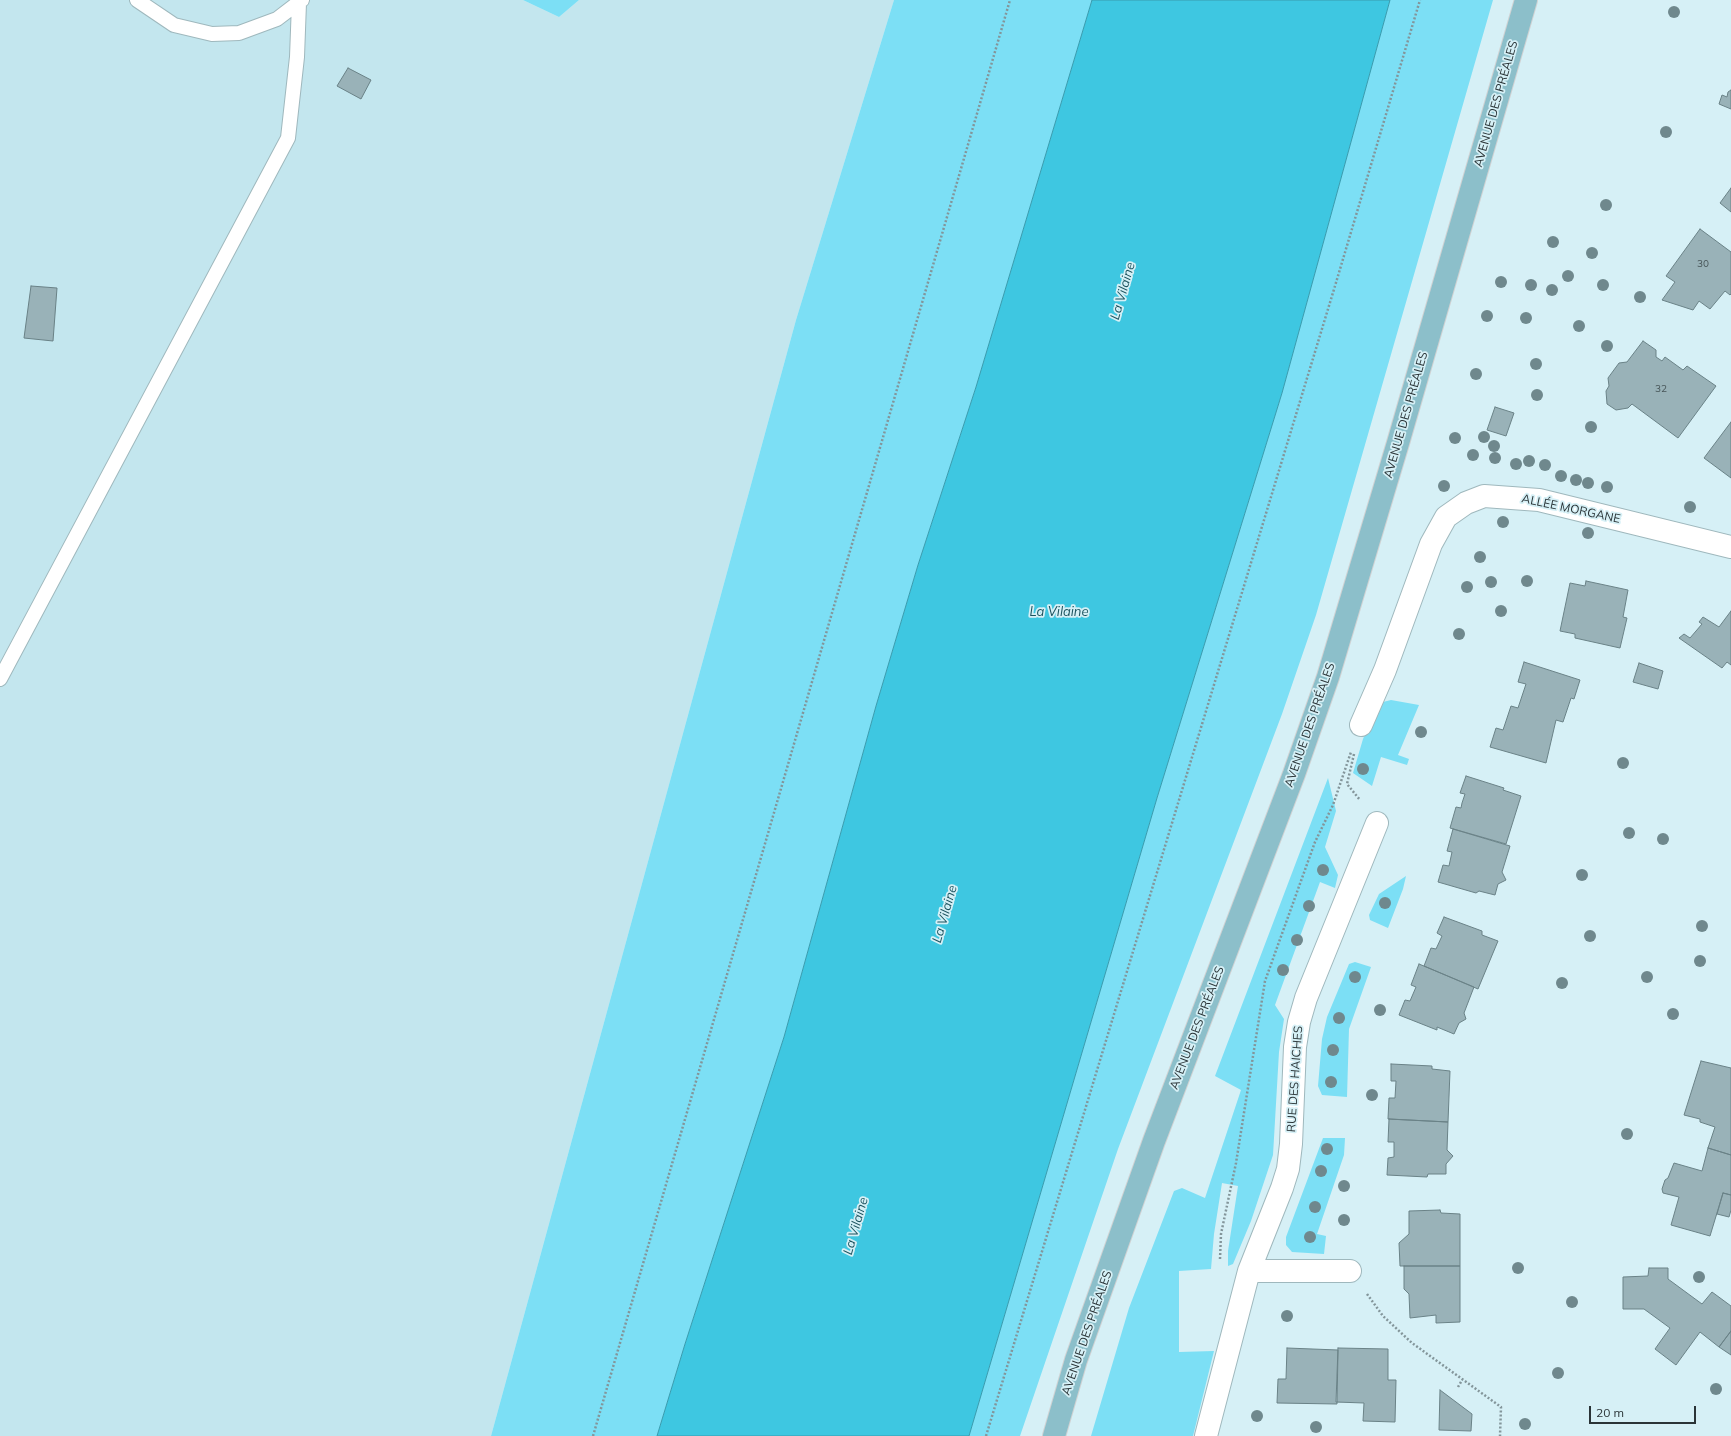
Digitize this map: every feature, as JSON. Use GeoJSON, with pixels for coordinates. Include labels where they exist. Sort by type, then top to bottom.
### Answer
{"type":"FeatureCollection","features":[{"type":"Feature","properties":{"kind":"main road","name":"AVENUE DES PRÉALES"},"geometry":{"type":"LineString","coordinates":[[1054,1436],[1076,1360],[1154,1141],[1294,774],[1328,677],[1400,436],[1526,0]]}},
{"type":"Feature","properties":{"kind":"street","name":"ALLÉE MORGANE"},"geometry":{"type":"LineString","coordinates":[[1361,725],[1385,670],[1431,544],[1446,517],[1466,503],[1484,496],[1538,500],[1731,548]]}},
{"type":"Feature","properties":{"kind":"street","name":"RUE DES HAICHES"},"geometry":{"type":"LineString","coordinates":[[1206,1436],[1249,1271],[1288,1169],[1291,1144],[1295,1047],[1298,1022],[1306,998],[1377,823]]}},
{"type":"Feature","properties":{"kind":"street"},"geometry":{"type":"LineString","coordinates":[[1249,1271],[1350,1271]]}},
{"type":"Feature","properties":{"kind":"lane"},"geometry":{"type":"LineString","coordinates":[[138,0],[174,25],[212,34],[239,33],[277,20],[301,2]]}},
{"type":"Feature","properties":{"kind":"lane"},"geometry":{"type":"LineString","coordinates":[[0,679],[288,138],[297,57],[301,2]]}},
{"type":"Feature","properties":{"kind":"path"},"geometry":{"type":"LineString","coordinates":[[593,1436],[1010,0]]}},
{"type":"Feature","properties":{"kind":"path"},"geometry":{"type":"LineString","coordinates":[[986,1436],[1420,0]]}},
{"type":"Feature","properties":{"kind":"path"},"geometry":{"type":"LineString","coordinates":[[1361,725],[1347,784],[1377,823]]}},
{"type":"Feature","properties":{"kind":"path"},"geometry":{"type":"LineString","coordinates":[[1220,1262],[1221,1234],[1236,1162],[1265,981],[1315,842],[1333,805],[1361,725]]}},
{"type":"Feature","properties":{"kind":"path"},"geometry":{"type":"LineString","coordinates":[[1350,1271],[1383,1316],[1412,1343],[1501,1407],[1500,1436]]}},
{"type":"Feature","properties":{"kind":"path"},"geometry":{"type":"LineString","coordinates":[[1458,1387],[1462,1380]]}},
{"type":"Feature","properties":{"kind":"shaded area"},"geometry":{"type":"Polygon","coordinates":[[[0,0],[523,0],[559,17],[579,0],[894,0],[796,320],[491,1436],[0,1436],[0,0]]]}},
{"type":"Feature","properties":{"kind":"shaded area"},"geometry":{"type":"Polygon","coordinates":[[[523,0],[579,0],[559,17],[523,0]]]}},
{"type":"Feature","properties":{"kind":"shaded area"},"geometry":{"type":"Polygon","coordinates":[[[894,0],[1092,0],[976,387],[918,565],[876,706],[784,1037],[685,1344],[657,1436],[491,1436],[796,320],[894,0]]]}},
{"type":"Feature","properties":{"kind":"shaded area"},"geometry":{"type":"Polygon","coordinates":[[[1390,0],[1493,0],[1316,615],[1282,714],[1118,1149],[1020,1436],[969,1436],[1157,798],[1282,393],[1390,0]]]}},
{"type":"Feature","properties":{"kind":"shaded area"},"geometry":{"type":"Polygon","coordinates":[[[1391,700],[1419,705],[1398,755],[1409,759],[1407,765],[1381,757],[1372,786],[1353,773],[1363,739],[1379,703],[1391,700]]]}},
{"type":"Feature","properties":{"kind":"shaded area"},"geometry":{"type":"Polygon","coordinates":[[[1328,778],[1336,811],[1325,847],[1338,875],[1335,888],[1320,882],[1275,1005],[1284,1019],[1279,1052],[1273,1155],[1251,1221],[1233,1264],[1228,1266],[1228,1251],[1238,1186],[1222,1183],[1214,1234],[1211,1269],[1179,1271],[1179,1352],[1214,1351],[1193,1436],[1091,1436],[1129,1308],[1174,1191],[1182,1188],[1205,1198],[1241,1090],[1215,1076],[1328,778]]]}},
{"type":"Feature","properties":{"kind":"shaded area"},"geometry":{"type":"Polygon","coordinates":[[[1406,876],[1403,889],[1388,928],[1370,920],[1369,915],[1379,894],[1406,876]]]}},
{"type":"Feature","properties":{"kind":"shaded area"},"geometry":{"type":"Polygon","coordinates":[[[1355,962],[1371,967],[1349,1029],[1347,1097],[1322,1095],[1318,1086],[1322,1039],[1327,1017],[1349,964],[1355,962]]]}},
{"type":"Feature","properties":{"kind":"shaded area"},"geometry":{"type":"Polygon","coordinates":[[[1323,1138],[1345,1138],[1344,1155],[1317,1234],[1326,1236],[1324,1254],[1292,1252],[1286,1245],[1286,1237],[1323,1138]]]}},
{"type":"Feature","properties":{"kind":"water","name":"La Vilaine"},"geometry":{"type":"Polygon","coordinates":[[[1092,0],[1390,0],[1282,393],[1157,798],[969,1436],[657,1436],[685,1344],[784,1037],[876,706],[918,565],[976,387],[1092,0]]]}},
{"type":"Feature","properties":{"kind":"building"},"geometry":{"type":"Polygon","coordinates":[[[348,68],[371,80],[361,99],[337,86],[348,68]]]}},
{"type":"Feature","properties":{"kind":"building"},"geometry":{"type":"Polygon","coordinates":[[[1731,90],[1731,109],[1719,104],[1722,95],[1727,97],[1728,92],[1731,90]]]}},
{"type":"Feature","properties":{"kind":"building"},"geometry":{"type":"Polygon","coordinates":[[[1731,188],[1731,212],[1720,203],[1731,188]]]}},
{"type":"Feature","properties":{"kind":"building"},"geometry":{"type":"Polygon","coordinates":[[[1700,229],[1731,252],[1731,294],[1730,295],[1725,291],[1710,309],[1699,301],[1693,310],[1662,300],[1675,282],[1666,276],[1700,229]]]}},
{"type":"Feature","properties":{"kind":"building"},"geometry":{"type":"Polygon","coordinates":[[[31,286],[57,288],[53,341],[24,338],[31,286]]]}},
{"type":"Feature","properties":{"kind":"building"},"geometry":{"type":"Polygon","coordinates":[[[1643,341],[1656,350],[1656,357],[1662,361],[1665,357],[1683,370],[1687,366],[1716,386],[1678,438],[1632,404],[1628,408],[1616,410],[1607,404],[1606,391],[1609,386],[1608,378],[1619,363],[1627,362],[1643,341]]]}},
{"type":"Feature","properties":{"kind":"building"},"geometry":{"type":"Polygon","coordinates":[[[1495,407],[1514,413],[1506,436],[1487,430],[1495,407]]]}},
{"type":"Feature","properties":{"kind":"building"},"geometry":{"type":"Polygon","coordinates":[[[1731,422],[1731,478],[1704,458],[1731,422]]]}},
{"type":"Feature","properties":{"kind":"building"},"geometry":{"type":"Polygon","coordinates":[[[1586,581],[1628,590],[1623,617],[1627,618],[1620,648],[1575,638],[1575,634],[1560,631],[1570,583],[1585,586],[1586,581]]]}},
{"type":"Feature","properties":{"kind":"building"},"geometry":{"type":"Polygon","coordinates":[[[1731,611],[1731,665],[1727,662],[1722,668],[1679,638],[1684,634],[1690,638],[1702,624],[1699,622],[1703,617],[1719,627],[1731,611]]]}},
{"type":"Feature","properties":{"kind":"building"},"geometry":{"type":"Polygon","coordinates":[[[1524,662],[1580,680],[1574,699],[1571,698],[1563,722],[1556,720],[1546,763],[1490,747],[1496,728],[1503,730],[1511,706],[1518,708],[1526,684],[1518,682],[1524,662]]]}},
{"type":"Feature","properties":{"kind":"building"},"geometry":{"type":"Polygon","coordinates":[[[1639,663],[1663,671],[1658,689],[1633,682],[1639,663]]]}},
{"type":"Feature","properties":{"kind":"building"},"geometry":{"type":"Polygon","coordinates":[[[1466,776],[1504,788],[1503,790],[1521,796],[1506,844],[1450,828],[1456,807],[1461,808],[1465,794],[1460,793],[1466,776]]]}},
{"type":"Feature","properties":{"kind":"building"},"geometry":{"type":"Polygon","coordinates":[[[1453,829],[1510,846],[1502,872],[1506,880],[1498,884],[1495,895],[1479,891],[1476,893],[1438,882],[1443,865],[1449,866],[1452,852],[1447,851],[1453,829]]]}},
{"type":"Feature","properties":{"kind":"building"},"geometry":{"type":"Polygon","coordinates":[[[1444,917],[1482,931],[1482,935],[1498,941],[1478,989],[1424,966],[1431,948],[1436,949],[1442,936],[1437,933],[1444,917]]]}},
{"type":"Feature","properties":{"kind":"building"},"geometry":{"type":"Polygon","coordinates":[[[1419,964],[1474,987],[1464,1013],[1466,1019],[1459,1023],[1454,1034],[1437,1027],[1437,1030],[1399,1015],[1405,1000],[1410,1001],[1416,987],[1411,985],[1419,964]]]}},
{"type":"Feature","properties":{"kind":"building"},"geometry":{"type":"Polygon","coordinates":[[[1701,1061],[1731,1068],[1731,1155],[1708,1148],[1715,1127],[1700,1122],[1700,1119],[1684,1115],[1701,1061]]]}},
{"type":"Feature","properties":{"kind":"building"},"geometry":{"type":"Polygon","coordinates":[[[1391,1064],[1432,1066],[1432,1069],[1450,1071],[1448,1122],[1388,1119],[1389,1098],[1395,1098],[1396,1081],[1391,1081],[1391,1064]]]}},
{"type":"Feature","properties":{"kind":"building"},"geometry":{"type":"Polygon","coordinates":[[[1389,1119],[1448,1122],[1447,1150],[1453,1156],[1446,1164],[1446,1174],[1428,1174],[1427,1177],[1387,1175],[1388,1158],[1394,1157],[1394,1142],[1388,1142],[1389,1119]]]}},
{"type":"Feature","properties":{"kind":"building"},"geometry":{"type":"Polygon","coordinates":[[[1708,1148],[1731,1155],[1731,1195],[1723,1193],[1710,1236],[1671,1225],[1679,1197],[1663,1193],[1662,1189],[1674,1163],[1702,1171],[1708,1148]]]}},
{"type":"Feature","properties":{"kind":"building"},"geometry":{"type":"Polygon","coordinates":[[[1723,1193],[1731,1195],[1731,1210],[1729,1217],[1717,1214],[1723,1193]]]}},
{"type":"Feature","properties":{"kind":"building"},"geometry":{"type":"Polygon","coordinates":[[[1440,1210],[1441,1213],[1460,1214],[1460,1266],[1400,1266],[1399,1243],[1409,1234],[1409,1211],[1440,1210]]]}},
{"type":"Feature","properties":{"kind":"building"},"geometry":{"type":"Polygon","coordinates":[[[1404,1266],[1460,1266],[1460,1322],[1436,1323],[1436,1315],[1410,1318],[1409,1294],[1404,1289],[1404,1266]]]}},
{"type":"Feature","properties":{"kind":"building"},"geometry":{"type":"Polygon","coordinates":[[[1649,1268],[1668,1268],[1668,1279],[1702,1304],[1712,1292],[1731,1306],[1731,1331],[1719,1347],[1700,1332],[1676,1365],[1655,1349],[1670,1328],[1644,1309],[1623,1309],[1623,1277],[1648,1276],[1649,1268]]]}},
{"type":"Feature","properties":{"kind":"building"},"geometry":{"type":"Polygon","coordinates":[[[1731,1331],[1731,1355],[1719,1347],[1731,1331]]]}},
{"type":"Feature","properties":{"kind":"building"},"geometry":{"type":"Polygon","coordinates":[[[1287,1348],[1338,1350],[1337,1404],[1277,1403],[1278,1379],[1286,1379],[1287,1348]]]}},
{"type":"Feature","properties":{"kind":"building"},"geometry":{"type":"Polygon","coordinates":[[[1338,1348],[1388,1349],[1388,1380],[1396,1380],[1395,1422],[1363,1421],[1364,1403],[1336,1402],[1338,1348]]]}},
{"type":"Feature","properties":{"kind":"building"},"geometry":{"type":"Polygon","coordinates":[[[1440,1390],[1472,1414],[1471,1431],[1439,1430],[1440,1390]]]}}]}
